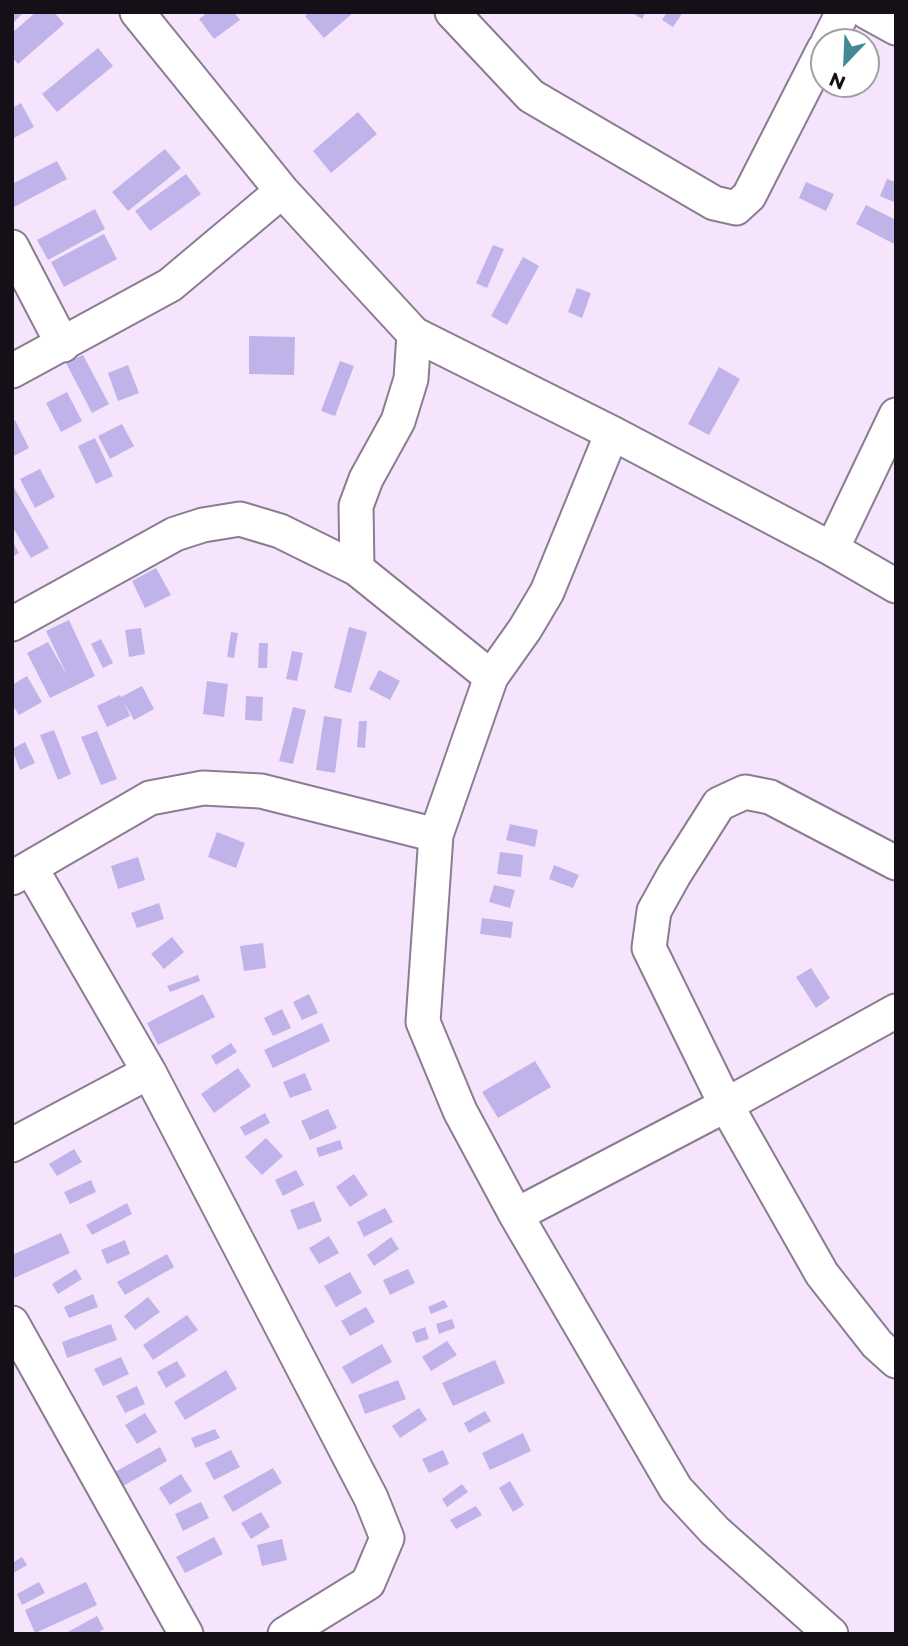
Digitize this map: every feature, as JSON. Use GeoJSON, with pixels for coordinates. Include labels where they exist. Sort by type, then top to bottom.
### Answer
{"type":"FeatureCollection","features":[{"type":"Feature","properties":{"kind":"street"},"geometry":{"type":"LineString","coordinates":[[137,12],[282,191],[414,334],[612,433],[832,549],[896,586]]}},
{"type":"Feature","properties":{"kind":"street"},"geometry":{"type":"LineString","coordinates":[[452,12],[531,96],[714,203],[736,208],[749,196],[810,76]]}},
{"type":"Feature","properties":{"kind":"street"},"geometry":{"type":"LineString","coordinates":[[835,28],[843,12]]}},
{"type":"Feature","properties":{"kind":"street"},"geometry":{"type":"LineString","coordinates":[[867,12],[896,27]]}},
{"type":"Feature","properties":{"kind":"street"},"geometry":{"type":"LineString","coordinates":[[12,371],[170,285],[282,191]]}},
{"type":"Feature","properties":{"kind":"street"},"geometry":{"type":"LineString","coordinates":[[12,247],[63,345]]}},
{"type":"Feature","properties":{"kind":"street"},"geometry":{"type":"LineString","coordinates":[[357,569],[356,506],[370,471],[398,421],[411,379],[414,334]]}},
{"type":"Feature","properties":{"kind":"street"},"geometry":{"type":"LineString","coordinates":[[832,549],[896,415]]}},
{"type":"Feature","properties":{"kind":"street"},"geometry":{"type":"LineString","coordinates":[[612,433],[547,592],[491,677],[436,835],[423,1022],[460,1111],[516,1215],[676,1489],[715,1531],[831,1634]]}},
{"type":"Feature","properties":{"kind":"street"},"geometry":{"type":"LineString","coordinates":[[12,624],[176,534],[203,525],[240,519],[280,531],[357,569],[491,677]]}},
{"type":"Feature","properties":{"kind":"street"},"geometry":{"type":"LineString","coordinates":[[285,1634],[368,1583],[387,1538],[371,1498],[149,1072],[21,873],[150,798],[203,788],[261,790],[436,835]]}},
{"type":"Feature","properties":{"kind":"street"},"geometry":{"type":"LineString","coordinates":[[896,863],[770,797],[745,792],[719,804],[674,875],[654,911],[649,948],[726,1105],[822,1274],[877,1344],[896,1362]]}},
{"type":"Feature","properties":{"kind":"street"},"geometry":{"type":"LineString","coordinates":[[516,1215],[726,1105],[896,1011]]}},
{"type":"Feature","properties":{"kind":"street"},"geometry":{"type":"LineString","coordinates":[[12,1145],[149,1072]]}},
{"type":"Feature","properties":{"kind":"street"},"geometry":{"type":"LineString","coordinates":[[12,1323],[186,1634]]}},
{"type":"Feature","properties":{"kind":"building"},"geometry":{"type":"Polygon","coordinates":[[[12,12],[24,12],[12,24],[12,12]]]}},
{"type":"Feature","properties":{"kind":"building"},"geometry":{"type":"Polygon","coordinates":[[[36,12],[54,12],[64,24],[18,64],[12,57],[12,33],[36,12]]]}},
{"type":"Feature","properties":{"kind":"building"},"geometry":{"type":"Polygon","coordinates":[[[208,12],[234,12],[240,20],[214,39],[199,19],[208,12]]]}},
{"type":"Feature","properties":{"kind":"building"},"geometry":{"type":"Polygon","coordinates":[[[310,12],[354,12],[324,38],[305,16],[310,12]]]}},
{"type":"Feature","properties":{"kind":"building"},"geometry":{"type":"Polygon","coordinates":[[[631,12],[646,12],[642,19],[631,12]]]}},
{"type":"Feature","properties":{"kind":"building"},"geometry":{"type":"Polygon","coordinates":[[[667,12],[683,12],[673,27],[662,20],[667,12]]]}},
{"type":"Feature","properties":{"kind":"building"},"geometry":{"type":"Polygon","coordinates":[[[98,48],[113,66],[57,112],[42,94],[98,48]]]}},
{"type":"Feature","properties":{"kind":"building"},"geometry":{"type":"Polygon","coordinates":[[[21,103],[34,127],[12,139],[12,108],[21,103]]]}},
{"type":"Feature","properties":{"kind":"building"},"geometry":{"type":"Polygon","coordinates":[[[358,112],[377,134],[331,173],[313,151],[358,112]]]}},
{"type":"Feature","properties":{"kind":"building"},"geometry":{"type":"Polygon","coordinates":[[[165,149],[181,168],[128,211],[112,192],[165,149]]]}},
{"type":"Feature","properties":{"kind":"building"},"geometry":{"type":"Polygon","coordinates":[[[57,161],[67,179],[14,207],[12,184],[57,161]]]}},
{"type":"Feature","properties":{"kind":"building"},"geometry":{"type":"Polygon","coordinates":[[[186,174],[201,194],[150,231],[135,211],[186,174]]]}},
{"type":"Feature","properties":{"kind":"building"},"geometry":{"type":"Polygon","coordinates":[[[887,179],[896,182],[896,203],[880,196],[887,179]]]}},
{"type":"Feature","properties":{"kind":"building"},"geometry":{"type":"Polygon","coordinates":[[[806,182],[834,194],[826,211],[799,198],[806,182]]]}},
{"type":"Feature","properties":{"kind":"building"},"geometry":{"type":"Polygon","coordinates":[[[866,205],[896,220],[896,245],[856,224],[866,205]]]}},
{"type":"Feature","properties":{"kind":"building"},"geometry":{"type":"Polygon","coordinates":[[[95,209],[105,229],[48,260],[37,240],[95,209]]]}},
{"type":"Feature","properties":{"kind":"building"},"geometry":{"type":"Polygon","coordinates":[[[104,234],[117,259],[64,287],[51,262],[104,234]]]}},
{"type":"Feature","properties":{"kind":"building"},"geometry":{"type":"Polygon","coordinates":[[[493,245],[504,249],[487,288],[476,283],[493,245]]]}},
{"type":"Feature","properties":{"kind":"building"},"geometry":{"type":"Polygon","coordinates":[[[523,257],[539,266],[507,325],[491,316],[523,257]]]}},
{"type":"Feature","properties":{"kind":"building"},"geometry":{"type":"Polygon","coordinates":[[[577,288],[591,293],[582,318],[568,312],[577,288]]]}},
{"type":"Feature","properties":{"kind":"building"},"geometry":{"type":"Polygon","coordinates":[[[249,336],[295,337],[294,375],[249,374],[249,336]]]}},
{"type":"Feature","properties":{"kind":"building"},"geometry":{"type":"Polygon","coordinates":[[[83,355],[109,404],[92,413],[66,363],[83,355]]]}},
{"type":"Feature","properties":{"kind":"building"},"geometry":{"type":"Polygon","coordinates":[[[340,361],[354,366],[335,416],[321,411],[340,361]]]}},
{"type":"Feature","properties":{"kind":"building"},"geometry":{"type":"Polygon","coordinates":[[[128,365],[139,393],[118,401],[108,373],[128,365]]]}},
{"type":"Feature","properties":{"kind":"building"},"geometry":{"type":"Polygon","coordinates":[[[719,367],[740,379],[709,435],[688,424],[719,367]]]}},
{"type":"Feature","properties":{"kind":"building"},"geometry":{"type":"Polygon","coordinates":[[[67,392],[82,421],[61,432],[46,403],[67,392]]]}},
{"type":"Feature","properties":{"kind":"building"},"geometry":{"type":"Polygon","coordinates":[[[15,420],[29,448],[12,457],[12,422],[15,420]]]}},
{"type":"Feature","properties":{"kind":"building"},"geometry":{"type":"Polygon","coordinates":[[[122,424],[134,446],[110,459],[98,436],[122,424]]]}},
{"type":"Feature","properties":{"kind":"building"},"geometry":{"type":"Polygon","coordinates":[[[95,438],[113,476],[96,484],[78,446],[95,438]]]}},
{"type":"Feature","properties":{"kind":"building"},"geometry":{"type":"Polygon","coordinates":[[[40,469],[55,497],[35,508],[20,479],[40,469]]]}},
{"type":"Feature","properties":{"kind":"building"},"geometry":{"type":"Polygon","coordinates":[[[12,484],[49,548],[31,558],[12,526],[12,484]]]}},
{"type":"Feature","properties":{"kind":"building"},"geometry":{"type":"Polygon","coordinates":[[[12,540],[19,553],[12,557],[12,540]]]}},
{"type":"Feature","properties":{"kind":"building"},"geometry":{"type":"Polygon","coordinates":[[[156,568],[171,595],[145,608],[132,581],[156,568]]]}},
{"type":"Feature","properties":{"kind":"building"},"geometry":{"type":"Polygon","coordinates":[[[69,620],[95,676],[50,698],[27,653],[48,642],[67,675],[46,631],[69,620]]]}},
{"type":"Feature","properties":{"kind":"building"},"geometry":{"type":"Polygon","coordinates":[[[349,627],[367,632],[351,693],[334,688],[349,627]]]}},
{"type":"Feature","properties":{"kind":"building"},"geometry":{"type":"Polygon","coordinates":[[[141,628],[145,654],[129,657],[125,630],[141,628]]]}},
{"type":"Feature","properties":{"kind":"building"},"geometry":{"type":"Polygon","coordinates":[[[231,632],[238,633],[234,658],[227,657],[231,632]]]}},
{"type":"Feature","properties":{"kind":"building"},"geometry":{"type":"Polygon","coordinates":[[[101,639],[113,663],[103,668],[91,644],[101,639]]]}},
{"type":"Feature","properties":{"kind":"building"},"geometry":{"type":"Polygon","coordinates":[[[259,643],[268,643],[267,668],[258,668],[259,643]]]}},
{"type":"Feature","properties":{"kind":"building"},"geometry":{"type":"Polygon","coordinates":[[[292,651],[303,653],[297,681],[286,679],[292,651]]]}},
{"type":"Feature","properties":{"kind":"building"},"geometry":{"type":"Polygon","coordinates":[[[379,670],[400,681],[390,700],[369,689],[379,670]]]}},
{"type":"Feature","properties":{"kind":"building"},"geometry":{"type":"Polygon","coordinates":[[[27,676],[42,702],[19,715],[12,704],[12,685],[27,676]]]}},
{"type":"Feature","properties":{"kind":"building"},"geometry":{"type":"Polygon","coordinates":[[[207,681],[228,684],[224,717],[203,714],[207,681]]]}},
{"type":"Feature","properties":{"kind":"building"},"geometry":{"type":"Polygon","coordinates":[[[142,686],[154,709],[134,720],[125,704],[130,716],[107,727],[97,706],[142,686]]]}},
{"type":"Feature","properties":{"kind":"building"},"geometry":{"type":"Polygon","coordinates":[[[246,696],[263,697],[262,721],[245,720],[246,696]]]}},
{"type":"Feature","properties":{"kind":"building"},"geometry":{"type":"Polygon","coordinates":[[[293,707],[306,710],[293,764],[279,761],[293,707]]]}},
{"type":"Feature","properties":{"kind":"building"},"geometry":{"type":"Polygon","coordinates":[[[324,716],[342,719],[335,773],[316,770],[324,716]]]}},
{"type":"Feature","properties":{"kind":"building"},"geometry":{"type":"Polygon","coordinates":[[[359,721],[367,721],[365,748],[357,747],[359,721]]]}},
{"type":"Feature","properties":{"kind":"building"},"geometry":{"type":"Polygon","coordinates":[[[54,730],[71,774],[58,780],[40,735],[54,730]]]}},
{"type":"Feature","properties":{"kind":"building"},"geometry":{"type":"Polygon","coordinates":[[[97,731],[117,779],[101,785],[81,737],[97,731]]]}},
{"type":"Feature","properties":{"kind":"building"},"geometry":{"type":"Polygon","coordinates":[[[25,742],[35,763],[20,770],[12,749],[25,742]]]}},
{"type":"Feature","properties":{"kind":"building"},"geometry":{"type":"Polygon","coordinates":[[[510,824],[538,830],[535,847],[506,840],[510,824]]]}},
{"type":"Feature","properties":{"kind":"building"},"geometry":{"type":"Polygon","coordinates":[[[217,832],[245,843],[236,868],[208,857],[217,832]]]}},
{"type":"Feature","properties":{"kind":"building"},"geometry":{"type":"Polygon","coordinates":[[[500,852],[523,855],[521,877],[497,874],[500,852]]]}},
{"type":"Feature","properties":{"kind":"building"},"geometry":{"type":"Polygon","coordinates":[[[138,857],[145,880],[118,889],[111,866],[138,857]]]}},
{"type":"Feature","properties":{"kind":"building"},"geometry":{"type":"Polygon","coordinates":[[[554,865],[579,875],[573,888],[549,879],[554,865]]]}},
{"type":"Feature","properties":{"kind":"building"},"geometry":{"type":"Polygon","coordinates":[[[494,885],[515,890],[510,908],[489,902],[494,885]]]}},
{"type":"Feature","properties":{"kind":"building"},"geometry":{"type":"Polygon","coordinates":[[[159,903],[164,919],[137,928],[131,913],[159,903]]]}},
{"type":"Feature","properties":{"kind":"building"},"geometry":{"type":"Polygon","coordinates":[[[482,918],[513,922],[511,938],[480,934],[482,918]]]}},
{"type":"Feature","properties":{"kind":"building"},"geometry":{"type":"Polygon","coordinates":[[[172,937],[184,952],[164,969],[151,954],[172,937]]]}},
{"type":"Feature","properties":{"kind":"building"},"geometry":{"type":"Polygon","coordinates":[[[263,943],[266,968],[244,971],[240,946],[263,943]]]}},
{"type":"Feature","properties":{"kind":"building"},"geometry":{"type":"Polygon","coordinates":[[[811,968],[830,998],[816,1008],[796,977],[811,968]]]}},
{"type":"Feature","properties":{"kind":"building"},"geometry":{"type":"Polygon","coordinates":[[[198,975],[200,981],[170,992],[167,986],[198,975]]]}},
{"type":"Feature","properties":{"kind":"building"},"geometry":{"type":"Polygon","coordinates":[[[203,994],[215,1017],[158,1045],[147,1023],[203,994]]]}},
{"type":"Feature","properties":{"kind":"building"},"geometry":{"type":"Polygon","coordinates":[[[309,994],[318,1013],[302,1020],[293,1002],[309,994]]]}},
{"type":"Feature","properties":{"kind":"building"},"geometry":{"type":"Polygon","coordinates":[[[282,1009],[291,1028],[273,1036],[264,1018],[282,1009]]]}},
{"type":"Feature","properties":{"kind":"building"},"geometry":{"type":"Polygon","coordinates":[[[322,1023],[330,1041],[273,1068],[264,1050],[322,1023]]]}},
{"type":"Feature","properties":{"kind":"building"},"geometry":{"type":"Polygon","coordinates":[[[231,1043],[237,1052],[216,1065],[211,1056],[231,1043]]]}},
{"type":"Feature","properties":{"kind":"building"},"geometry":{"type":"Polygon","coordinates":[[[535,1061],[551,1087],[498,1118],[482,1092],[535,1061]]]}},
{"type":"Feature","properties":{"kind":"building"},"geometry":{"type":"Polygon","coordinates":[[[238,1068],[251,1086],[214,1113],[201,1094],[238,1068]]]}},
{"type":"Feature","properties":{"kind":"building"},"geometry":{"type":"Polygon","coordinates":[[[305,1073],[312,1090],[290,1098],[283,1082],[305,1073]]]}},
{"type":"Feature","properties":{"kind":"building"},"geometry":{"type":"Polygon","coordinates":[[[328,1109],[337,1128],[310,1140],[301,1121],[328,1109]]]}},
{"type":"Feature","properties":{"kind":"building"},"geometry":{"type":"Polygon","coordinates":[[[265,1113],[270,1123],[245,1136],[240,1127],[265,1113]]]}},
{"type":"Feature","properties":{"kind":"building"},"geometry":{"type":"Polygon","coordinates":[[[266,1138],[283,1156],[262,1175],[245,1157],[266,1138]]]}},
{"type":"Feature","properties":{"kind":"building"},"geometry":{"type":"Polygon","coordinates":[[[340,1140],[343,1149],[319,1157],[316,1148],[340,1140]]]}},
{"type":"Feature","properties":{"kind":"building"},"geometry":{"type":"Polygon","coordinates":[[[74,1149],[82,1162],[57,1176],[49,1164],[74,1149]]]}},
{"type":"Feature","properties":{"kind":"building"},"geometry":{"type":"Polygon","coordinates":[[[296,1170],[304,1185],[283,1196],[275,1180],[296,1170]]]}},
{"type":"Feature","properties":{"kind":"building"},"geometry":{"type":"Polygon","coordinates":[[[354,1174],[368,1195],[350,1207],[336,1187],[354,1174]]]}},
{"type":"Feature","properties":{"kind":"building"},"geometry":{"type":"Polygon","coordinates":[[[91,1180],[96,1192],[70,1204],[64,1192],[91,1180]]]}},
{"type":"Feature","properties":{"kind":"building"},"geometry":{"type":"Polygon","coordinates":[[[314,1201],[322,1221],[298,1230],[290,1210],[314,1201]]]}},
{"type":"Feature","properties":{"kind":"building"},"geometry":{"type":"Polygon","coordinates":[[[127,1203],[132,1214],[92,1235],[86,1225],[127,1203]]]}},
{"type":"Feature","properties":{"kind":"building"},"geometry":{"type":"Polygon","coordinates":[[[385,1208],[393,1222],[364,1237],[357,1222],[385,1208]]]}},
{"type":"Feature","properties":{"kind":"building"},"geometry":{"type":"Polygon","coordinates":[[[61,1233],[70,1253],[14,1278],[12,1255],[61,1233]]]}},
{"type":"Feature","properties":{"kind":"building"},"geometry":{"type":"Polygon","coordinates":[[[329,1236],[339,1253],[319,1264],[309,1248],[329,1236]]]}},
{"type":"Feature","properties":{"kind":"building"},"geometry":{"type":"Polygon","coordinates":[[[391,1237],[399,1249],[374,1266],[367,1255],[391,1237]]]}},
{"type":"Feature","properties":{"kind":"building"},"geometry":{"type":"Polygon","coordinates":[[[125,1240],[130,1254],[107,1264],[101,1250],[125,1240]]]}},
{"type":"Feature","properties":{"kind":"building"},"geometry":{"type":"Polygon","coordinates":[[[167,1254],[174,1267],[125,1295],[117,1282],[167,1254]]]}},
{"type":"Feature","properties":{"kind":"building"},"geometry":{"type":"Polygon","coordinates":[[[76,1269],[82,1279],[58,1294],[52,1284],[76,1269]]]}},
{"type":"Feature","properties":{"kind":"building"},"geometry":{"type":"Polygon","coordinates":[[[408,1269],[415,1283],[390,1295],[383,1280],[408,1269]]]}},
{"type":"Feature","properties":{"kind":"building"},"geometry":{"type":"Polygon","coordinates":[[[350,1272],[362,1293],[336,1307],[324,1286],[350,1272]]]}},
{"type":"Feature","properties":{"kind":"building"},"geometry":{"type":"Polygon","coordinates":[[[93,1294],[98,1307],[69,1318],[64,1307],[93,1294]]]}},
{"type":"Feature","properties":{"kind":"building"},"geometry":{"type":"Polygon","coordinates":[[[148,1297],[160,1312],[135,1330],[124,1316],[148,1297]]]}},
{"type":"Feature","properties":{"kind":"building"},"geometry":{"type":"Polygon","coordinates":[[[444,1300],[448,1307],[431,1314],[428,1307],[444,1300]]]}},
{"type":"Feature","properties":{"kind":"building"},"geometry":{"type":"Polygon","coordinates":[[[366,1307],[375,1322],[350,1336],[341,1321],[366,1307]]]}},
{"type":"Feature","properties":{"kind":"building"},"geometry":{"type":"Polygon","coordinates":[[[187,1315],[198,1330],[153,1360],[143,1345],[187,1315]]]}},
{"type":"Feature","properties":{"kind":"building"},"geometry":{"type":"Polygon","coordinates":[[[452,1319],[455,1328],[439,1334],[436,1324],[452,1319]]]}},
{"type":"Feature","properties":{"kind":"building"},"geometry":{"type":"Polygon","coordinates":[[[111,1324],[117,1340],[67,1358],[62,1342],[111,1324]]]}},
{"type":"Feature","properties":{"kind":"building"},"geometry":{"type":"Polygon","coordinates":[[[425,1327],[429,1339],[416,1343],[412,1332],[425,1327]]]}},
{"type":"Feature","properties":{"kind":"building"},"geometry":{"type":"Polygon","coordinates":[[[447,1341],[457,1355],[431,1371],[422,1357],[447,1341]]]}},
{"type":"Feature","properties":{"kind":"building"},"geometry":{"type":"Polygon","coordinates":[[[382,1344],[392,1362],[352,1384],[342,1367],[382,1344]]]}},
{"type":"Feature","properties":{"kind":"building"},"geometry":{"type":"Polygon","coordinates":[[[121,1357],[129,1374],[103,1386],[94,1369],[121,1357]]]}},
{"type":"Feature","properties":{"kind":"building"},"geometry":{"type":"Polygon","coordinates":[[[495,1360],[505,1383],[453,1406],[442,1383],[495,1360]]]}},
{"type":"Feature","properties":{"kind":"building"},"geometry":{"type":"Polygon","coordinates":[[[177,1361],[186,1376],[166,1388],[157,1372],[177,1361]]]}},
{"type":"Feature","properties":{"kind":"building"},"geometry":{"type":"Polygon","coordinates":[[[226,1370],[237,1389],[185,1420],[174,1402],[226,1370]]]}},
{"type":"Feature","properties":{"kind":"building"},"geometry":{"type":"Polygon","coordinates":[[[398,1380],[406,1399],[365,1414],[358,1395],[398,1380]]]}},
{"type":"Feature","properties":{"kind":"building"},"geometry":{"type":"Polygon","coordinates":[[[137,1386],[145,1404],[125,1413],[116,1396],[137,1386]]]}},
{"type":"Feature","properties":{"kind":"building"},"geometry":{"type":"Polygon","coordinates":[[[419,1408],[427,1420],[400,1438],[392,1426],[419,1408]]]}},
{"type":"Feature","properties":{"kind":"building"},"geometry":{"type":"Polygon","coordinates":[[[485,1411],[491,1421],[469,1433],[464,1423],[485,1411]]]}},
{"type":"Feature","properties":{"kind":"building"},"geometry":{"type":"Polygon","coordinates":[[[145,1413],[157,1432],[137,1444],[125,1425],[145,1413]]]}},
{"type":"Feature","properties":{"kind":"building"},"geometry":{"type":"Polygon","coordinates":[[[215,1429],[220,1438],[195,1448],[191,1438],[215,1429]]]}},
{"type":"Feature","properties":{"kind":"building"},"geometry":{"type":"Polygon","coordinates":[[[523,1433],[531,1451],[490,1470],[482,1453],[523,1433]]]}},
{"type":"Feature","properties":{"kind":"building"},"geometry":{"type":"Polygon","coordinates":[[[160,1447],[167,1461],[123,1486],[115,1472],[160,1447]]]}},
{"type":"Feature","properties":{"kind":"building"},"geometry":{"type":"Polygon","coordinates":[[[231,1450],[240,1467],[214,1480],[205,1463],[231,1450]]]}},
{"type":"Feature","properties":{"kind":"building"},"geometry":{"type":"Polygon","coordinates":[[[443,1450],[449,1464],[429,1473],[422,1459],[443,1450]]]}},
{"type":"Feature","properties":{"kind":"building"},"geometry":{"type":"Polygon","coordinates":[[[273,1468],[282,1483],[233,1512],[223,1496],[273,1468]]]}},
{"type":"Feature","properties":{"kind":"building"},"geometry":{"type":"Polygon","coordinates":[[[181,1474],[192,1491],[170,1505],[159,1488],[181,1474]]]}},
{"type":"Feature","properties":{"kind":"building"},"geometry":{"type":"Polygon","coordinates":[[[510,1481],[524,1505],[513,1512],[499,1488],[510,1481]]]}},
{"type":"Feature","properties":{"kind":"building"},"geometry":{"type":"Polygon","coordinates":[[[462,1484],[468,1492],[447,1507],[442,1499],[462,1484]]]}},
{"type":"Feature","properties":{"kind":"building"},"geometry":{"type":"Polygon","coordinates":[[[201,1502],[209,1518],[183,1531],[175,1514],[201,1502]]]}},
{"type":"Feature","properties":{"kind":"building"},"geometry":{"type":"Polygon","coordinates":[[[476,1506],[482,1515],[456,1529],[450,1520],[476,1506]]]}},
{"type":"Feature","properties":{"kind":"building"},"geometry":{"type":"Polygon","coordinates":[[[261,1512],[270,1527],[251,1539],[241,1523],[261,1512]]]}},
{"type":"Feature","properties":{"kind":"building"},"geometry":{"type":"Polygon","coordinates":[[[214,1537],[223,1554],[185,1573],[176,1557],[214,1537]]]}},
{"type":"Feature","properties":{"kind":"building"},"geometry":{"type":"Polygon","coordinates":[[[282,1539],[287,1560],[262,1566],[257,1545],[282,1539]]]}},
{"type":"Feature","properties":{"kind":"building"},"geometry":{"type":"Polygon","coordinates":[[[22,1557],[27,1565],[12,1574],[12,1563],[22,1557]]]}},
{"type":"Feature","properties":{"kind":"building"},"geometry":{"type":"Polygon","coordinates":[[[39,1582],[45,1593],[22,1605],[17,1594],[39,1582]]]}},
{"type":"Feature","properties":{"kind":"building"},"geometry":{"type":"Polygon","coordinates":[[[86,1582],[97,1605],[35,1633],[25,1610],[86,1582]]]}},
{"type":"Feature","properties":{"kind":"building"},"geometry":{"type":"Polygon","coordinates":[[[97,1616],[104,1629],[96,1634],[64,1634],[97,1616]]]}}]}
